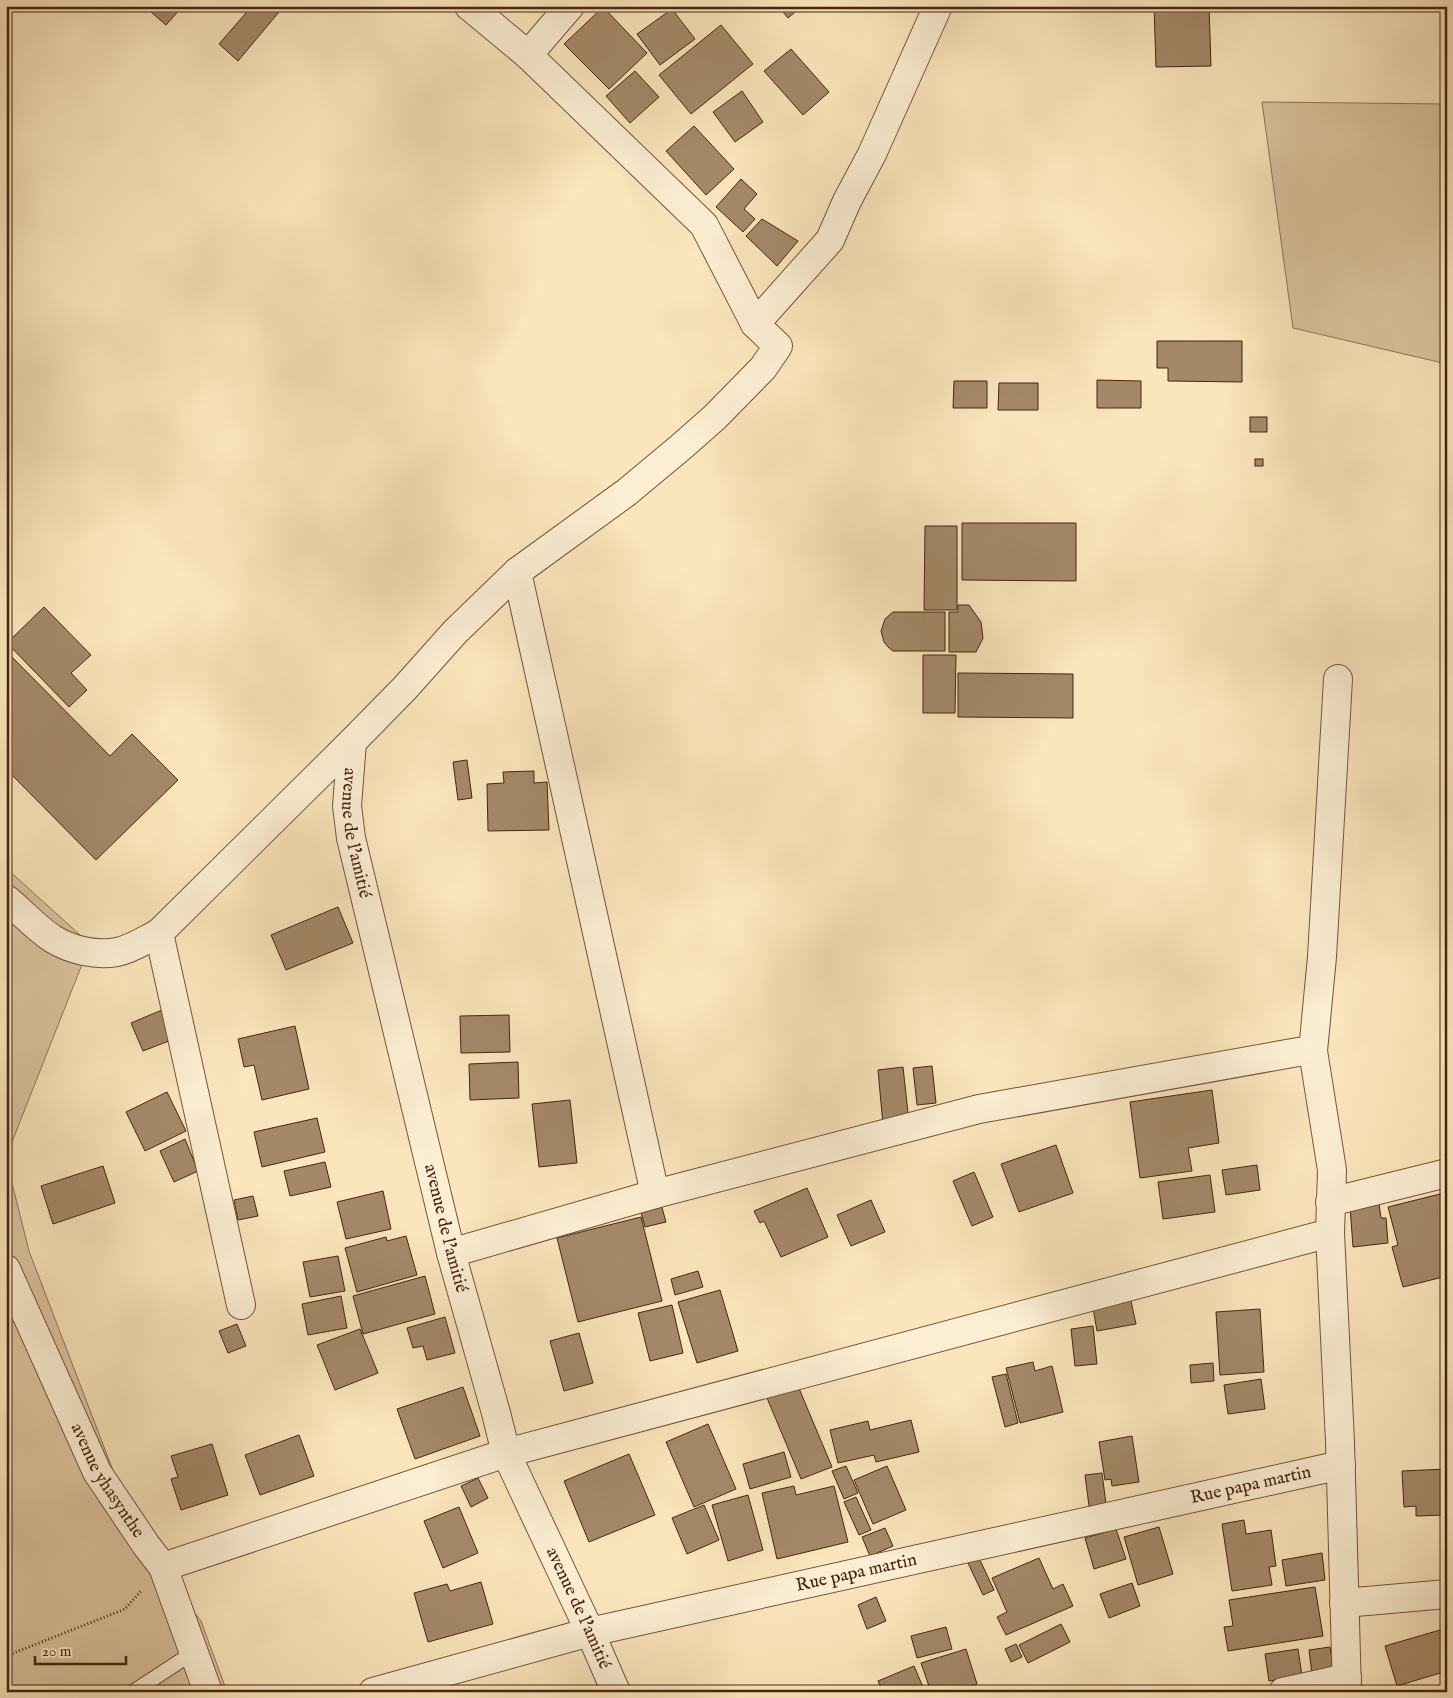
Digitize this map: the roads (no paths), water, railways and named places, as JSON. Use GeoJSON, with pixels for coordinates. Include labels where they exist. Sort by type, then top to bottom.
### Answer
{"type":"FeatureCollection","features":[{"type":"Feature","properties":{"kind":"street"},"geometry":{"type":"LineString","coordinates":[[6,899],[53,939],[74,949],[98,953],[116,952],[134,947],[159,933],[406,688],[455,632],[517,572],[627,492],[674,453],[715,417],[763,368],[778,346],[755,324],[704,225],[528,55],[469,6]]}},
{"type":"Feature","properties":{"kind":"street"},"geometry":{"type":"LineString","coordinates":[[528,55],[570,6]]}},
{"type":"Feature","properties":{"kind":"street"},"geometry":{"type":"LineString","coordinates":[[755,324],[830,240],[846,201],[872,154],[938,6]]}},
{"type":"Feature","properties":{"kind":"street"},"geometry":{"type":"LineString","coordinates":[[517,572],[655,1194]]}},
{"type":"Feature","properties":{"kind":"street"},"geometry":{"type":"LineString","coordinates":[[1283,1692],[1347,1685],[1341,1465],[1330,1233],[1332,1170],[1313,1051],[1322,957],[1338,680]]}},
{"type":"Feature","properties":{"kind":"street","name":"avenue de l'amitié"},"geometry":{"type":"LineString","coordinates":[[352,742],[347,806],[351,838],[450,1253],[506,1453],[616,1692]]}},
{"type":"Feature","properties":{"kind":"street"},"geometry":{"type":"LineString","coordinates":[[159,933],[241,1305]]}},
{"type":"Feature","properties":{"kind":"street"},"geometry":{"type":"LineString","coordinates":[[450,1253],[655,1194],[979,1109],[1298,1052],[1313,1051]]}},
{"type":"Feature","properties":{"kind":"street"},"geometry":{"type":"LineString","coordinates":[[1330,1202],[1447,1174]]}},
{"type":"Feature","properties":{"kind":"street"},"geometry":{"type":"LineString","coordinates":[[163,1567],[506,1453],[1330,1233]]}},
{"type":"Feature","properties":{"kind":"street","name":"avenue yhasynthe"},"geometry":{"type":"LineString","coordinates":[[6,1268],[97,1472],[163,1567],[208,1692]]}},
{"type":"Feature","properties":{"kind":"street","name":"Rue papa martin"},"geometry":{"type":"LineString","coordinates":[[373,1692],[590,1632],[1341,1465]]}},
{"type":"Feature","properties":{"kind":"street"},"geometry":{"type":"LineString","coordinates":[[1344,1603],[1447,1594]]}},
{"type":"Feature","properties":{"kind":"lane"},"geometry":{"type":"LineString","coordinates":[[133,1692],[194,1652]]}}]}
